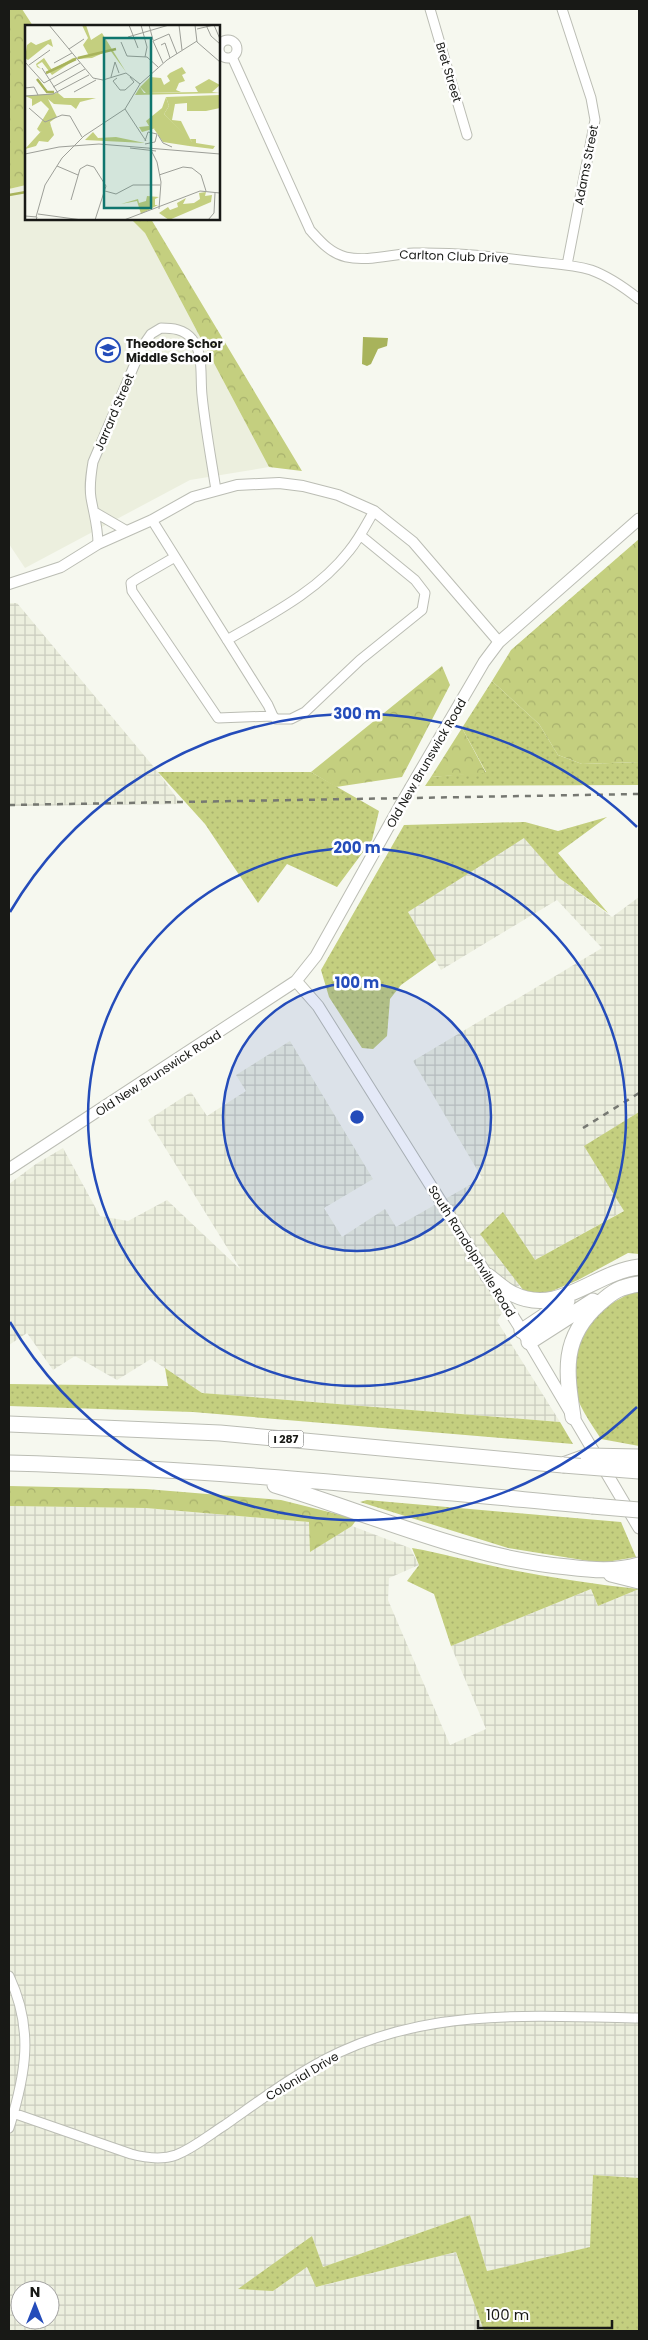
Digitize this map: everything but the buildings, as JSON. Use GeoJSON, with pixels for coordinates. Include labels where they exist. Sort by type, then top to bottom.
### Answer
{"type":"FeatureCollection","features":[{"type":"Feature","properties":{"kind":"highway"},"geometry":{"type":"LineString","coordinates":[[488,1276],[511,1294],[527,1300],[549,1302],[572,1294],[604,1276],[639,1267]]}},
{"type":"Feature","properties":{"kind":"highway"},"geometry":{"type":"LineString","coordinates":[[526,1337],[597,1298],[639,1284]]}},
{"type":"Feature","properties":{"kind":"highway"},"geometry":{"type":"LineString","coordinates":[[573,1417],[567,1370],[571,1343],[580,1324],[609,1293]]}},
{"type":"Feature","properties":{"kind":"highway"},"geometry":{"type":"LineString","coordinates":[[526,1337],[569,1299],[572,1294]]}},
{"type":"Feature","properties":{"kind":"highway","name":"I 287"},"geometry":{"type":"LineString","coordinates":[[9,1424],[220,1433],[639,1472]]}},
{"type":"Feature","properties":{"kind":"highway"},"geometry":{"type":"LineString","coordinates":[[563,1465],[588,1456],[639,1457]]}},
{"type":"Feature","properties":{"kind":"highway"},"geometry":{"type":"LineString","coordinates":[[9,1463],[146,1469],[242,1476],[639,1510]]}},
{"type":"Feature","properties":{"kind":"highway"},"geometry":{"type":"LineString","coordinates":[[242,1476],[338,1504],[483,1554],[542,1565],[595,1570],[624,1569],[639,1565]]}},
{"type":"Feature","properties":{"kind":"highway"},"geometry":{"type":"LineString","coordinates":[[595,1570],[639,1580]]}},
{"type":"Feature","properties":{"kind":"main road","name":"Old New Brunswick Road"},"geometry":{"type":"LineString","coordinates":[[9,1169],[296,981],[316,956],[484,662],[499,642],[639,519]]}},
{"type":"Feature","properties":{"kind":"main road","name":"South Randolphville Road"},"geometry":{"type":"LineString","coordinates":[[296,981],[318,1006],[488,1276],[639,1528]]}},
{"type":"Feature","properties":{"kind":"street","name":"Bret Street"},"geometry":{"type":"LineString","coordinates":[[430,9],[467,135]]}},
{"type":"Feature","properties":{"kind":"street","name":"Adams Street"},"geometry":{"type":"LineString","coordinates":[[562,9],[591,98],[595,120],[566,265]]}},
{"type":"Feature","properties":{"kind":"street","name":"Carlton Club Drive"},"geometry":{"type":"LineString","coordinates":[[232,57],[310,230],[324,246],[337,254],[353,258],[365,258],[393,254],[425,253],[508,258],[566,265],[592,270],[639,299]]}},
{"type":"Feature","properties":{"kind":"street","name":"Jarrard Street"},"geometry":{"type":"LineString","coordinates":[[98,544],[96,513],[91,498],[90,482],[93,462],[142,347],[151,334],[161,328],[184,332],[196,345],[200,359],[202,395],[216,490]]}},
{"type":"Feature","properties":{"kind":"street"},"geometry":{"type":"LineString","coordinates":[[9,584],[61,567],[98,544],[152,520],[193,497],[216,490],[256,483],[295,485],[338,495],[374,511],[413,542],[499,642]]}},
{"type":"Feature","properties":{"kind":"street"},"geometry":{"type":"LineString","coordinates":[[227,640],[312,587],[336,566],[360,535],[374,511]]}},
{"type":"Feature","properties":{"kind":"street"},"geometry":{"type":"LineString","coordinates":[[96,513],[127,531]]}},
{"type":"Feature","properties":{"kind":"street"},"geometry":{"type":"LineString","coordinates":[[152,520],[276,719],[291,719],[305,712],[360,660],[422,610],[425,593],[415,580],[360,535]]}},
{"type":"Feature","properties":{"kind":"street"},"geometry":{"type":"LineString","coordinates":[[176,557],[136,578],[131,583],[132,591],[218,718],[273,716]]}},
{"type":"Feature","properties":{"kind":"street"},"geometry":{"type":"LineString","coordinates":[[9,1976],[21,2007],[26,2034],[24,2065],[9,2128]]}},
{"type":"Feature","properties":{"kind":"street","name":"Colonial Drive"},"geometry":{"type":"LineString","coordinates":[[13,2113],[131,2154],[143,2157],[166,2157],[191,2147],[326,2059],[368,2040],[405,2028],[456,2019],[512,2015],[639,2018]]}},
{"type":"Feature","properties":{"kind":"shaded area","name":"Theodore Schor Middle School"},"geometry":{"type":"Polygon","coordinates":[[[25,185],[25,220],[132,220],[145,233],[269,467],[190,480],[25,568],[9,544],[9,189],[25,185]]]}},
{"type":"Feature","properties":{"kind":"shaded area"},"geometry":{"type":"Polygon","coordinates":[[[363,337],[388,338],[387,346],[378,349],[371,364],[367,366],[362,364],[363,337]]]}},
{"type":"Feature","properties":{"kind":"shaded area"},"geometry":{"type":"Polygon","coordinates":[[[9,603],[17,603],[158,772],[181,804],[9,806],[9,603]]]}},
{"type":"Feature","properties":{"kind":"shaded area"},"geometry":{"type":"Polygon","coordinates":[[[524,837],[559,878],[612,917],[639,897],[639,1112],[585,1146],[625,1210],[535,1260],[497,1321],[560,1422],[202,1393],[151,1359],[117,1380],[75,1356],[53,1370],[27,1333],[9,1345],[9,1184],[36,1164],[63,1148],[100,1216],[128,1221],[167,1200],[241,1270],[148,1120],[191,1092],[207,1116],[246,1091],[236,1075],[290,1041],[373,1179],[324,1208],[342,1237],[385,1209],[396,1227],[482,1178],[413,1061],[602,948],[557,900],[441,970],[408,912],[524,837]]]}},
{"type":"Feature","properties":{"kind":"shaded area"},"geometry":{"type":"Polygon","coordinates":[[[9,1506],[146,1508],[310,1522],[311,1551],[352,1526],[410,1548],[419,1565],[389,1578],[388,1600],[450,1745],[486,1729],[451,1646],[591,1589],[598,1606],[639,1589],[639,2178],[593,2175],[591,2247],[487,2271],[470,2215],[323,2267],[312,2236],[273,2291],[307,2267],[317,2287],[456,2252],[484,2331],[9,2331],[9,1506]]]}},
{"type":"Feature","properties":{"kind":"green space"},"geometry":{"type":"Polygon","coordinates":[[[9,9],[22,9],[32,25],[25,25],[25,185],[9,189],[9,9]]]}},
{"type":"Feature","properties":{"kind":"green space"},"geometry":{"type":"Polygon","coordinates":[[[132,220],[152,220],[302,471],[269,467],[145,233],[132,220]]]}},
{"type":"Feature","properties":{"kind":"green space"},"geometry":{"type":"Polygon","coordinates":[[[639,539],[639,762],[582,764],[558,755],[539,724],[492,681],[511,650],[639,539]]]}},
{"type":"Feature","properties":{"kind":"green space"},"geometry":{"type":"Polygon","coordinates":[[[442,666],[450,685],[402,777],[336,787],[311,772],[442,666]]]}},
{"type":"Feature","properties":{"kind":"green space"},"geometry":{"type":"Polygon","coordinates":[[[492,681],[539,724],[558,755],[582,764],[639,762],[639,785],[425,786],[431,777],[486,772],[462,728],[492,681]]]}},
{"type":"Feature","properties":{"kind":"green space"},"geometry":{"type":"Polygon","coordinates":[[[462,728],[486,773],[431,777],[462,728]]]}},
{"type":"Feature","properties":{"kind":"green space"},"geometry":{"type":"Polygon","coordinates":[[[158,772],[311,772],[379,811],[372,840],[337,887],[287,864],[258,903],[205,824],[158,772]]]}},
{"type":"Feature","properties":{"kind":"green space"},"geometry":{"type":"Polygon","coordinates":[[[607,817],[558,853],[608,913],[559,878],[524,838],[408,912],[436,960],[401,985],[390,999],[387,1036],[373,1049],[362,1048],[329,997],[321,970],[404,825],[525,822],[558,831],[607,817]]]}},
{"type":"Feature","properties":{"kind":"green space"},"geometry":{"type":"Polygon","coordinates":[[[639,1112],[639,1254],[628,1253],[578,1280],[545,1294],[524,1291],[480,1234],[503,1212],[535,1260],[624,1211],[584,1146],[639,1112]]]}},
{"type":"Feature","properties":{"kind":"green space"},"geometry":{"type":"Polygon","coordinates":[[[633,1292],[639,1292],[639,1446],[601,1439],[581,1406],[573,1384],[575,1352],[584,1329],[610,1304],[633,1292]]]}},
{"type":"Feature","properties":{"kind":"green space"},"geometry":{"type":"Polygon","coordinates":[[[165,1368],[202,1393],[560,1422],[573,1444],[193,1412],[9,1406],[9,1384],[168,1386],[165,1368]]]}},
{"type":"Feature","properties":{"kind":"green space"},"geometry":{"type":"Polygon","coordinates":[[[9,1486],[146,1489],[281,1500],[357,1519],[352,1526],[310,1552],[309,1522],[146,1508],[9,1506],[9,1486]]]}},
{"type":"Feature","properties":{"kind":"green space"},"geometry":{"type":"Polygon","coordinates":[[[367,1500],[621,1522],[636,1557],[601,1563],[508,1548],[360,1502],[367,1500]]]}},
{"type":"Feature","properties":{"kind":"green space"},"geometry":{"type":"Polygon","coordinates":[[[412,1548],[491,1566],[587,1583],[639,1589],[598,1606],[591,1589],[451,1646],[434,1594],[407,1581],[419,1565],[412,1548]]]}},
{"type":"Feature","properties":{"kind":"green space"},"geometry":{"type":"Polygon","coordinates":[[[593,2175],[639,2178],[639,2331],[484,2331],[456,2252],[316,2287],[307,2267],[273,2291],[238,2289],[312,2236],[323,2267],[470,2215],[487,2271],[590,2247],[593,2175]]]}},
{"type":"Feature","properties":{"kind":"waterway"},"geometry":{"type":"LineString","coordinates":[[9,195],[25,192]]}},
{"type":"Feature","properties":{"kind":"railway"},"geometry":{"type":"LineString","coordinates":[[9,805],[639,794]]}},
{"type":"Feature","properties":{"kind":"railway"},"geometry":{"type":"LineString","coordinates":[[583,1128],[639,1093]]}},
{"type":"Feature","properties":{"kind":"place","name":"Theodore Schor Middle School"},"geometry":{"type":"Point","coordinates":[108,350]}}]}
